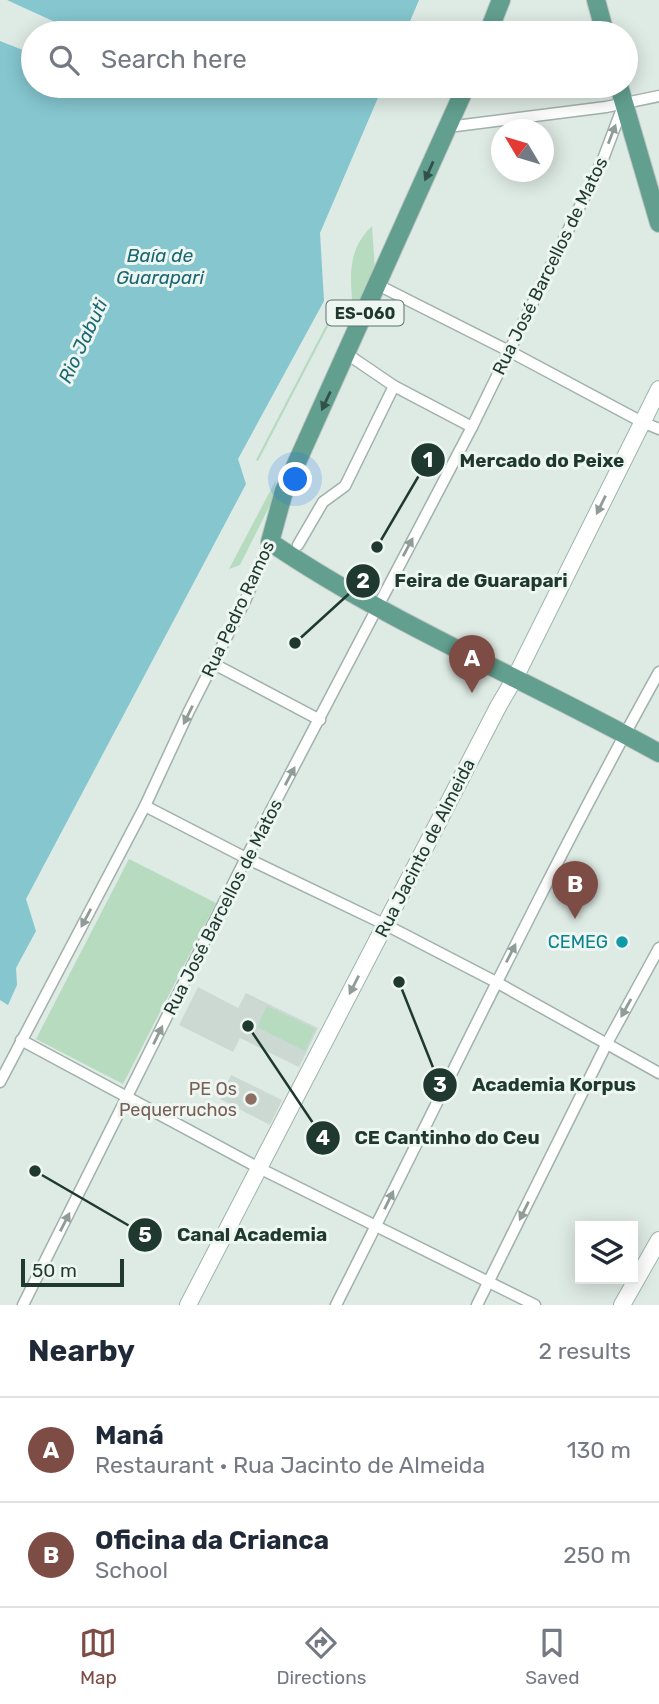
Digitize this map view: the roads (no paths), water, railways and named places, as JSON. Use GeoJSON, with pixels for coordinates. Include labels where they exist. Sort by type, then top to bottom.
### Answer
{"type":"FeatureCollection","features":[{"type":"Feature","properties":{"kind":"main road"},"geometry":{"type":"LineString","coordinates":[[493,21],[501,0]]}},
{"type":"Feature","properties":{"kind":"main road"},"geometry":{"type":"LineString","coordinates":[[596,0],[602,21]]}},
{"type":"Feature","properties":{"kind":"main road","name":"Rua Pedro Ramos"},"geometry":{"type":"LineString","coordinates":[[270,542],[284,491],[461,98]]}},
{"type":"Feature","properties":{"kind":"main road"},"geometry":{"type":"LineString","coordinates":[[623,98],[659,223]]}},
{"type":"Feature","properties":{"kind":"main road"},"geometry":{"type":"LineString","coordinates":[[270,542],[376,607],[659,752]]}},
{"type":"Feature","properties":{"kind":"street"},"geometry":{"type":"LineString","coordinates":[[638,95],[659,96]]}},
{"type":"Feature","properties":{"kind":"street"},"geometry":{"type":"LineString","coordinates":[[448,127],[593,109],[616,98]]}},
{"type":"Feature","properties":{"kind":"street","name":"Rua José Barcellos de Matos"},"geometry":{"type":"LineString","coordinates":[[23,1305],[246,858],[472,426],[603,159],[621,98]]}},
{"type":"Feature","properties":{"kind":"street"},"geometry":{"type":"LineString","coordinates":[[378,285],[659,429]]}},
{"type":"Feature","properties":{"kind":"street"},"geometry":{"type":"LineString","coordinates":[[347,354],[394,386],[472,426]]}},
{"type":"Feature","properties":{"kind":"street"},"geometry":{"type":"LineString","coordinates":[[298,545],[323,502],[345,486],[394,386]]}},
{"type":"Feature","properties":{"kind":"street","name":"Rua Jacinto de Almeida"},"geometry":{"type":"LineString","coordinates":[[188,1305],[515,678],[659,389]]}},
{"type":"Feature","properties":{"kind":"street","name":"Rua Pedro Ramos"},"geometry":{"type":"LineString","coordinates":[[0,1082],[145,806],[189,710],[246,601],[270,542]]}},
{"type":"Feature","properties":{"kind":"street"},"geometry":{"type":"LineString","coordinates":[[214,664],[320,720]]}},
{"type":"Feature","properties":{"kind":"street"},"geometry":{"type":"LineString","coordinates":[[336,1305],[496,982],[659,672]]}},
{"type":"Feature","properties":{"kind":"street"},"geometry":{"type":"LineString","coordinates":[[145,806],[496,982],[659,1073]]}},
{"type":"Feature","properties":{"kind":"street"},"geometry":{"type":"LineString","coordinates":[[477,1305],[606,1045],[659,948]]}},
{"type":"Feature","properties":{"kind":"street"},"geometry":{"type":"LineString","coordinates":[[21,1041],[259,1168],[535,1305]]}},
{"type":"Feature","properties":{"kind":"street"},"geometry":{"type":"LineString","coordinates":[[622,1305],[659,1240]]}},
{"type":"Feature","properties":{"kind":"water"},"geometry":{"type":"Polygon","coordinates":[[[7,0],[419,0],[410,21],[53,21],[7,0]]]}},
{"type":"Feature","properties":{"kind":"water","name":"Baía de Guarapari"},"geometry":{"type":"Polygon","coordinates":[[[0,41],[21,49],[21,98],[378,98],[320,233],[324,301],[238,459],[246,484],[26,899],[36,931],[16,968],[17,985],[8,1005],[0,1000],[0,41]]]}},
{"type":"Feature","properties":{"kind":"place","name":"Mercado do Peixe"},"geometry":{"type":"Point","coordinates":[377,547]}},
{"type":"Feature","properties":{"kind":"place","name":"Feira de Guarapari"},"geometry":{"type":"Point","coordinates":[295,643]}},
{"type":"Feature","properties":{"kind":"place","name":"Maná"},"geometry":{"type":"Point","coordinates":[472,693]}},
{"type":"Feature","properties":{"kind":"place","name":"Oficina da Crianca"},"geometry":{"type":"Point","coordinates":[575,919]}},
{"type":"Feature","properties":{"kind":"place","name":"CEMEG"},"geometry":{"type":"Point","coordinates":[622,942]}},
{"type":"Feature","properties":{"kind":"place","name":"Academia Korpus"},"geometry":{"type":"Point","coordinates":[399,982]}},
{"type":"Feature","properties":{"kind":"place","name":"CE Cantinho do Ceu"},"geometry":{"type":"Point","coordinates":[248,1026]}},
{"type":"Feature","properties":{"kind":"place","name":"PE Os Pequerruchos"},"geometry":{"type":"Point","coordinates":[251,1099]}},
{"type":"Feature","properties":{"kind":"place","name":"Canal Academia"},"geometry":{"type":"Point","coordinates":[35,1171]}},
{"type":"Feature","properties":{"kind":"water label","name":"Rio Jabuti"},"geometry":{"type":"Point","coordinates":[83,341]}}]}
